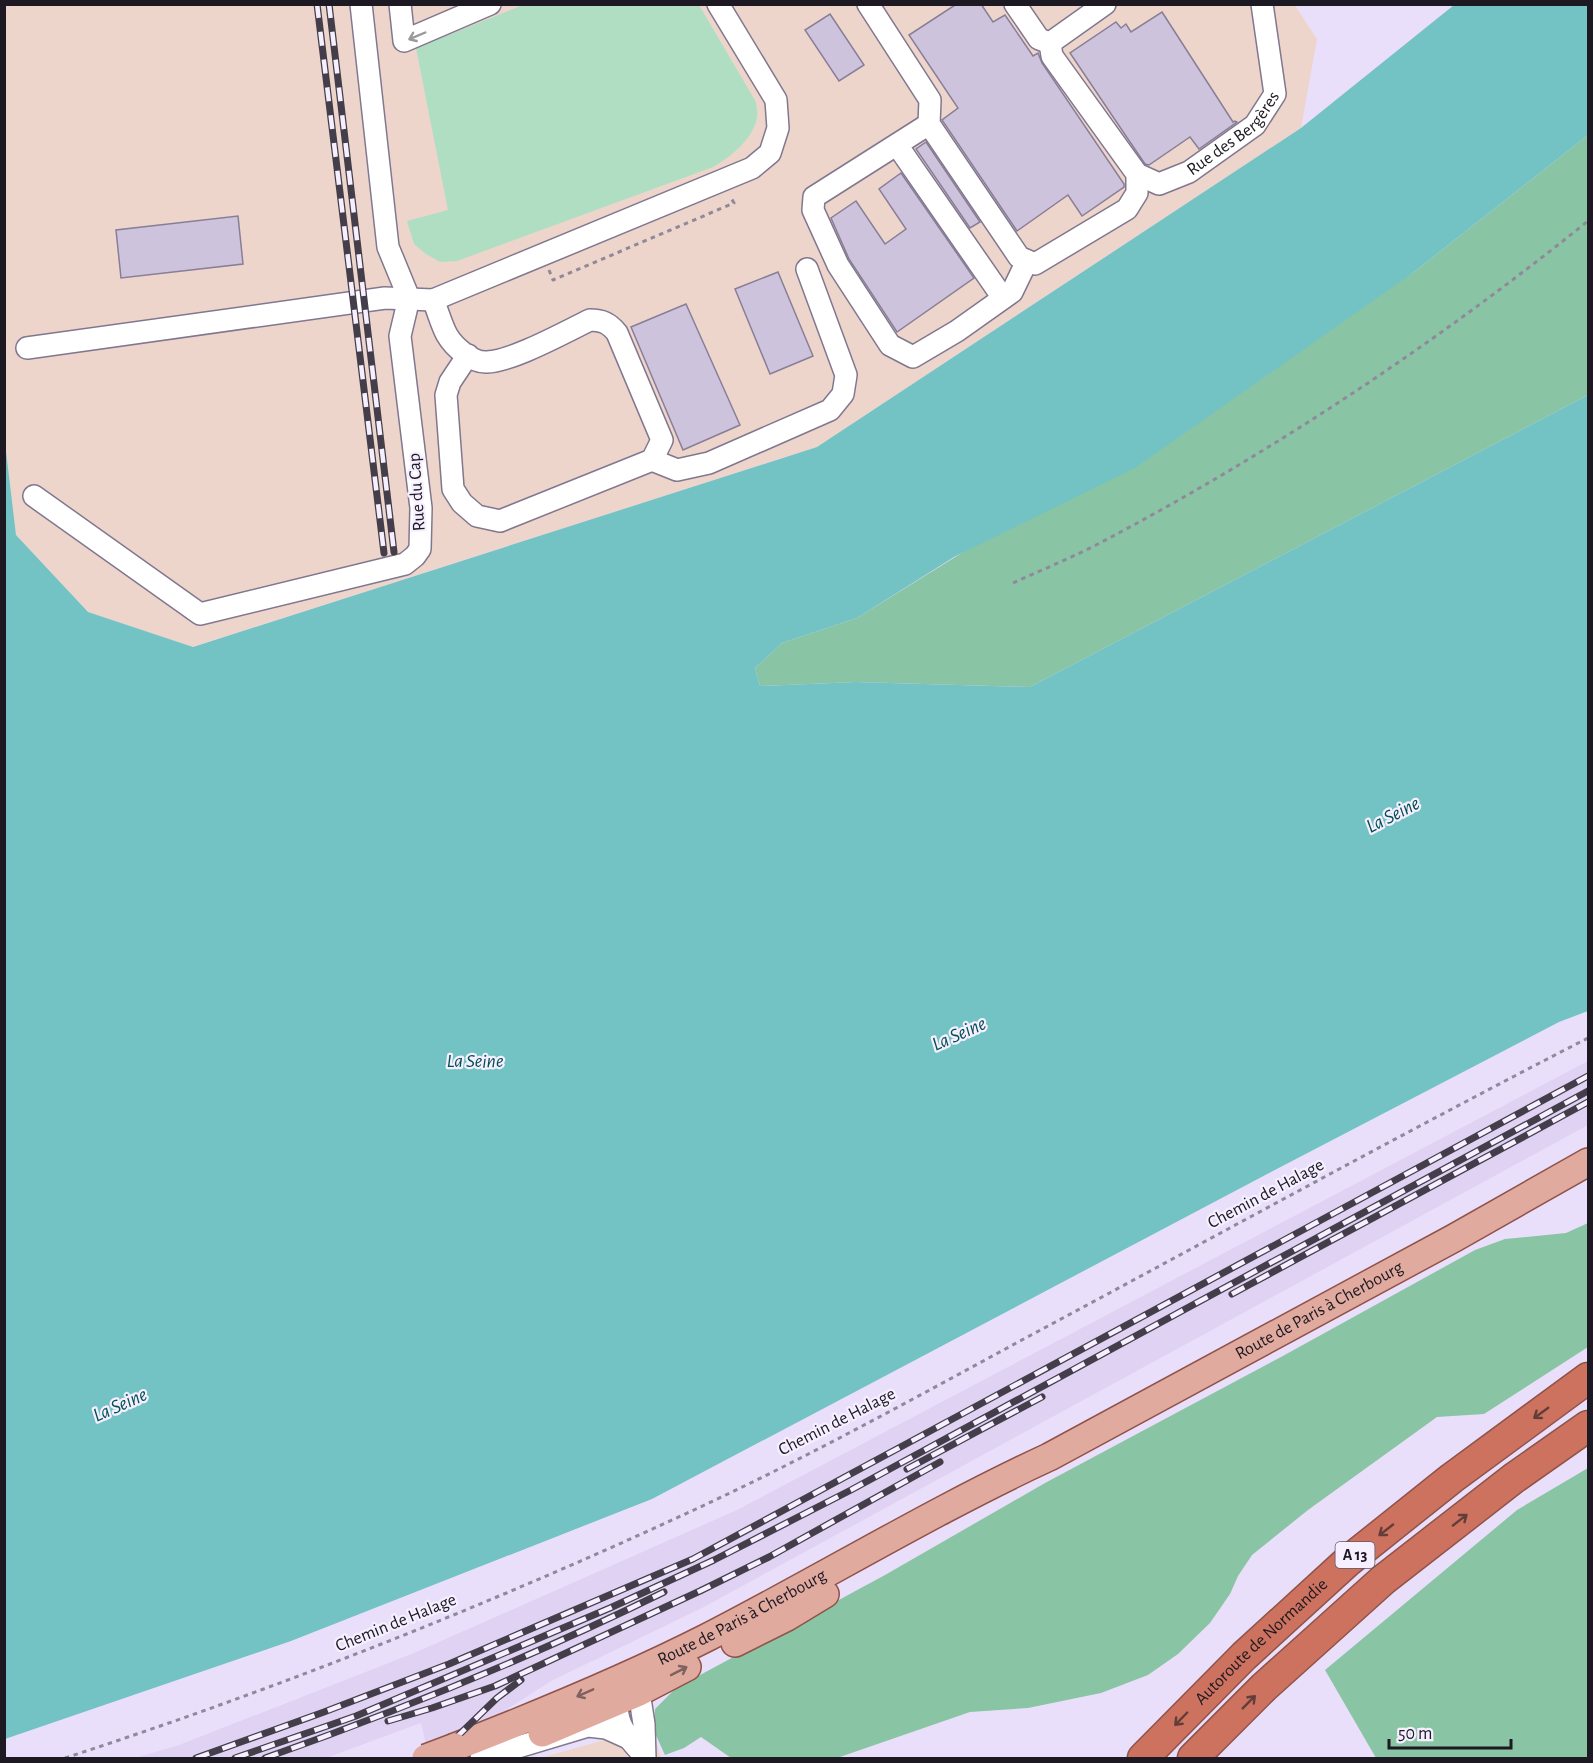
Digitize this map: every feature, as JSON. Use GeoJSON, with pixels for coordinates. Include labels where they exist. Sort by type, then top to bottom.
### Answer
{"type":"FeatureCollection","features":[{"type":"Feature","properties":{"kind":"highway","name":"Autoroute de Normandie"},"geometry":{"type":"LineString","coordinates":[[1143,1758],[1244,1656],[1348,1561],[1452,1478],[1588,1378]]}},
{"type":"Feature","properties":{"kind":"highway","name":"Autoroute de Normandie"},"geometry":{"type":"LineString","coordinates":[[1193,1758],[1264,1687],[1383,1580],[1514,1478],[1588,1426]]}},
{"type":"Feature","properties":{"kind":"main road","name":"Route de Paris à Cherbourg"},"geometry":{"type":"LineString","coordinates":[[426,1758],[463,1753],[531,1718],[624,1690],[787,1617],[935,1530],[1049,1457],[1454,1238],[1588,1162]]}},
{"type":"Feature","properties":{"kind":"street"},"geometry":{"type":"LineString","coordinates":[[361,4],[388,247],[409,298]]}},
{"type":"Feature","properties":{"kind":"street"},"geometry":{"type":"LineString","coordinates":[[400,4],[404,42],[442,14],[490,4]]}},
{"type":"Feature","properties":{"kind":"street"},"geometry":{"type":"LineString","coordinates":[[27,348],[385,298],[433,300],[752,168],[770,153],[778,128],[776,100],[718,4]]}},
{"type":"Feature","properties":{"kind":"street"},"geometry":{"type":"LineString","coordinates":[[868,4],[930,100],[929,124],[1019,257],[1035,264],[1127,209],[1137,193],[1137,174],[1052,56],[1050,42]]}},
{"type":"Feature","properties":{"kind":"street"},"geometry":{"type":"LineString","coordinates":[[1016,4],[1039,39],[1050,42],[1105,4]]}},
{"type":"Feature","properties":{"kind":"street","name":"Rue des Bergères"},"geometry":{"type":"LineString","coordinates":[[1137,174],[1160,184],[1190,172],[1255,125],[1275,94],[1262,4]]}},
{"type":"Feature","properties":{"kind":"street"},"geometry":{"type":"LineString","coordinates":[[929,124],[814,197],[813,210],[838,265],[890,345],[913,357],[957,331],[1012,292],[1027,261]]}},
{"type":"Feature","properties":{"kind":"street"},"geometry":{"type":"LineString","coordinates":[[897,145],[1003,298]]}},
{"type":"Feature","properties":{"kind":"street"},"geometry":{"type":"LineString","coordinates":[[652,460],[677,470],[709,463],[830,410],[843,394],[846,375],[807,270]]}},
{"type":"Feature","properties":{"kind":"street","name":"Rue du Cap"},"geometry":{"type":"LineString","coordinates":[[34,496],[200,614],[405,564],[420,549],[421,508],[400,336],[409,298]]}},
{"type":"Feature","properties":{"kind":"street"},"geometry":{"type":"LineString","coordinates":[[433,300],[447,335],[459,350],[486,363],[509,357],[590,320],[601,320],[610,325],[617,333],[662,440],[652,460],[500,520],[477,516],[462,503],[453,489],[446,395],[450,382],[468,355]]}},
{"type":"Feature","properties":{"kind":"street"},"geometry":{"type":"LineString","coordinates":[[624,1690],[617,1718],[626,1737],[644,1756]]}},
{"type":"Feature","properties":{"kind":"street"},"geometry":{"type":"LineString","coordinates":[[624,1690],[644,1724],[644,1756]]}},
{"type":"Feature","properties":{"kind":"street"},"geometry":{"type":"LineString","coordinates":[[481,1758],[588,1726],[606,1728],[626,1737]]}},
{"type":"Feature","properties":{"kind":"path"},"geometry":{"type":"LineString","coordinates":[[543,254],[553,280],[734,203],[723,180]]}},
{"type":"Feature","properties":{"kind":"path"},"geometry":{"type":"LineString","coordinates":[[1013,583],[1095,545],[1267,449],[1410,355],[1530,268],[1588,221]]}},
{"type":"Feature","properties":{"kind":"path","name":"Chemin de Halage"},"geometry":{"type":"LineString","coordinates":[[65,1758],[245,1697],[364,1652],[520,1587],[698,1508],[860,1427],[1588,1038]]}},
{"type":"Feature","properties":{"kind":"shaded area"},"geometry":{"type":"Polygon","coordinates":[[[1294,4],[1317,39],[1301,128],[817,447],[192,647],[88,612],[16,535],[4,443],[4,5],[1294,4]]]}},
{"type":"Feature","properties":{"kind":"shaded area"},"geometry":{"type":"Polygon","coordinates":[[[523,5],[699,5],[756,102],[755,125],[741,146],[713,167],[457,261],[440,262],[414,244],[407,221],[448,210],[416,48],[523,5]]]}},
{"type":"Feature","properties":{"kind":"shaded area"},"geometry":{"type":"Polygon","coordinates":[[[1588,135],[1588,395],[1030,687],[856,682],[760,686],[755,668],[782,643],[857,618],[1414,272],[1588,135]]]}},
{"type":"Feature","properties":{"kind":"shaded area"},"geometry":{"type":"Polygon","coordinates":[[[1588,1061],[1588,1125],[702,1608],[551,1681],[506,1710],[426,1744],[421,1723],[326,1758],[135,1758],[179,1745],[414,1653],[737,1510],[1588,1061]]]}},
{"type":"Feature","properties":{"kind":"shaded area"},"geometry":{"type":"Polygon","coordinates":[[[1588,1223],[1588,1347],[1484,1414],[1437,1417],[1308,1510],[1252,1555],[1210,1623],[1178,1654],[1148,1675],[1101,1693],[1028,1708],[970,1712],[837,1758],[731,1758],[701,1737],[684,1748],[665,1755],[654,1731],[655,1709],[676,1688],[885,1575],[1045,1483],[1475,1250],[1505,1239],[1566,1233],[1588,1223]]]}},
{"type":"Feature","properties":{"kind":"shaded area"},"geometry":{"type":"Polygon","coordinates":[[[1588,1468],[1588,1758],[1376,1758],[1325,1670],[1517,1510],[1588,1468]]]}},
{"type":"Feature","properties":{"kind":"shaded area"},"geometry":{"type":"Polygon","coordinates":[[[651,1725],[661,1758],[540,1758],[594,1743],[651,1725]]]}},
{"type":"Feature","properties":{"kind":"water","name":"La Seine"},"geometry":{"type":"Polygon","coordinates":[[[1454,5],[1588,5],[1588,135],[1414,272],[1135,468],[954,557],[857,618],[782,643],[755,668],[760,686],[856,682],[1030,687],[1588,395],[1588,1011],[1559,1022],[1271,1172],[652,1499],[291,1641],[5,1739],[5,443],[16,535],[88,612],[193,647],[817,447],[1301,128],[1454,5]]]}},
{"type":"Feature","properties":{"kind":"building"},"geometry":{"type":"Polygon","coordinates":[[[981,4],[993,22],[1005,15],[1033,56],[1038,53],[1042,63],[1124,184],[1124,187],[1082,216],[1068,195],[1017,231],[942,120],[958,108],[909,35],[955,5],[981,4]]]}},
{"type":"Feature","properties":{"kind":"building"},"geometry":{"type":"Polygon","coordinates":[[[1162,12],[1233,122],[1237,122],[1199,149],[1190,137],[1149,165],[1145,164],[1070,53],[1116,22],[1121,28],[1126,24],[1131,32],[1162,12]]]}},
{"type":"Feature","properties":{"kind":"building"},"geometry":{"type":"Polygon","coordinates":[[[830,14],[864,65],[839,81],[805,30],[830,14]]]}},
{"type":"Feature","properties":{"kind":"building"},"geometry":{"type":"Polygon","coordinates":[[[926,142],[980,222],[970,228],[916,149],[926,142]]]}},
{"type":"Feature","properties":{"kind":"building"},"geometry":{"type":"Polygon","coordinates":[[[901,173],[974,278],[897,332],[849,259],[831,218],[856,201],[885,244],[906,229],[879,189],[901,173]]]}},
{"type":"Feature","properties":{"kind":"building"},"geometry":{"type":"Polygon","coordinates":[[[238,216],[243,264],[121,278],[116,230],[238,216]]]}},
{"type":"Feature","properties":{"kind":"building"},"geometry":{"type":"Polygon","coordinates":[[[778,272],[813,356],[770,374],[735,289],[778,272]]]}},
{"type":"Feature","properties":{"kind":"building"},"geometry":{"type":"Polygon","coordinates":[[[686,304],[740,425],[683,450],[631,327],[686,304]]]}},
{"type":"Feature","properties":{"kind":"railway"},"geometry":{"type":"LineString","coordinates":[[317,4],[384,553]]}},
{"type":"Feature","properties":{"kind":"railway"},"geometry":{"type":"LineString","coordinates":[[329,4],[394,552]]}},
{"type":"Feature","properties":{"kind":"railway"},"geometry":{"type":"LineString","coordinates":[[196,1758],[449,1664],[693,1559],[1588,1076]]}},
{"type":"Feature","properties":{"kind":"railway"},"geometry":{"type":"LineString","coordinates":[[235,1758],[356,1716],[610,1608],[714,1560],[851,1490],[1588,1091]]}},
{"type":"Feature","properties":{"kind":"railway"},"geometry":{"type":"LineString","coordinates":[[1232,1294],[1588,1102]]}},
{"type":"Feature","properties":{"kind":"railway"},"geometry":{"type":"LineString","coordinates":[[907,1469],[1042,1397]]}},
{"type":"Feature","properties":{"kind":"railway"},"geometry":{"type":"LineString","coordinates":[[388,1721],[495,1686],[700,1591],[769,1557],[940,1462]]}},
{"type":"Feature","properties":{"kind":"railway"},"geometry":{"type":"LineString","coordinates":[[265,1758],[467,1681],[664,1592]]}},
{"type":"Feature","properties":{"kind":"railway"},"geometry":{"type":"LineString","coordinates":[[435,1758],[497,1698],[521,1680]]}}]}
